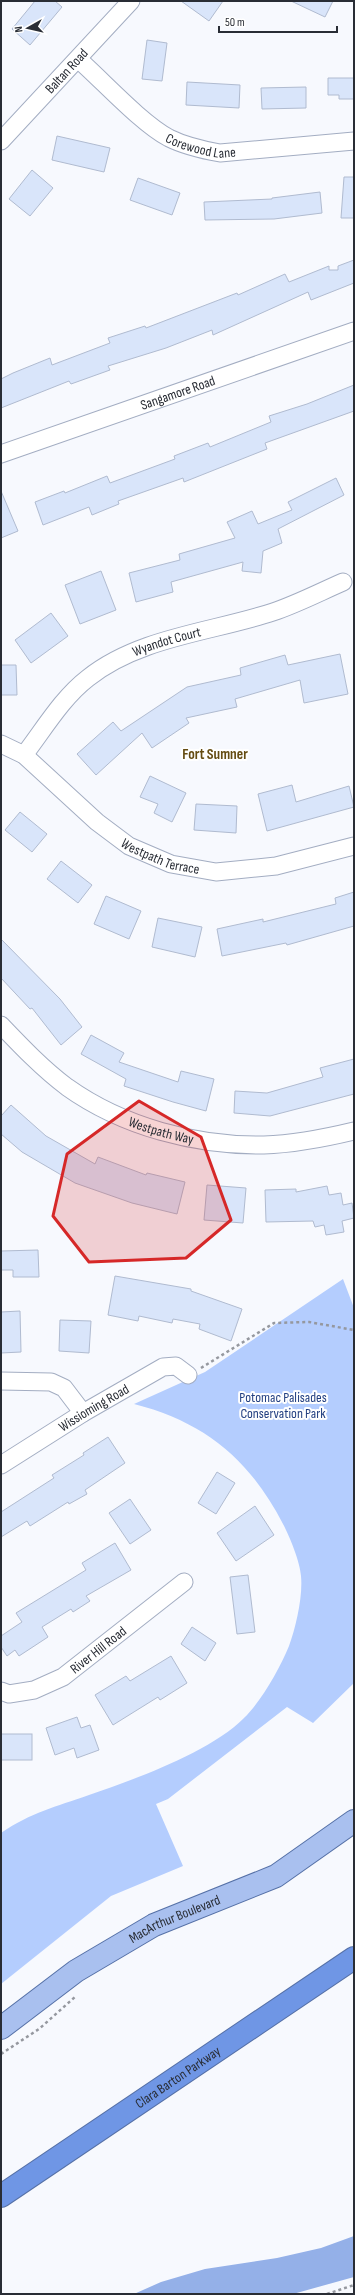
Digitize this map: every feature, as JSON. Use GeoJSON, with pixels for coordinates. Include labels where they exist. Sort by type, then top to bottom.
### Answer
{"type":"FeatureCollection","features":[{"type":"Feature","properties":{"kind":"highway","name":"Clara Barton Parkway"},"geometry":{"type":"LineString","coordinates":[[1,2196],[354,1958]]}},
{"type":"Feature","properties":{"kind":"main road","name":"MacArthur Boulevard"},"geometry":{"type":"LineString","coordinates":[[1,2028],[76,1971],[154,1925],[276,1876],[354,1821]]}},
{"type":"Feature","properties":{"kind":"street","name":"Baltan Road"},"geometry":{"type":"LineString","coordinates":[[1,141],[131,1]]}},
{"type":"Feature","properties":{"kind":"street","name":"Corewood Lane"},"geometry":{"type":"LineString","coordinates":[[78,59],[148,123],[169,138],[200,149],[220,152],[354,141]]}},
{"type":"Feature","properties":{"kind":"street","name":"Sangamore Road"},"geometry":{"type":"LineString","coordinates":[[1,454],[354,331]]}},
{"type":"Feature","properties":{"kind":"street","name":"Wyandot Court"},"geometry":{"type":"LineString","coordinates":[[24,755],[66,700],[88,678],[114,661],[146,647],[274,612],[343,582]]}},
{"type":"Feature","properties":{"kind":"street","name":"Westpath Terrace"},"geometry":{"type":"LineString","coordinates":[[1,744],[24,755],[97,822],[129,846],[171,864],[216,872],[276,866],[354,846]]}},
{"type":"Feature","properties":{"kind":"street","name":"Westpath Way"},"geometry":{"type":"LineString","coordinates":[[1,1025],[25,1050],[68,1087],[112,1112],[162,1132],[214,1142],[265,1145],[324,1138],[354,1131]]}},
{"type":"Feature","properties":{"kind":"street","name":"Wissioming Road"},"geometry":{"type":"LineString","coordinates":[[1,1465],[83,1413],[163,1367],[176,1366],[188,1375]]}},
{"type":"Feature","properties":{"kind":"street"},"geometry":{"type":"LineString","coordinates":[[1,1381],[51,1382],[64,1388],[83,1413]]}},
{"type":"Feature","properties":{"kind":"street","name":"River Hill Road"},"geometry":{"type":"LineString","coordinates":[[1,1691],[9,1694],[34,1690],[63,1676],[184,1582]]}},
{"type":"Feature","properties":{"kind":"path"},"geometry":{"type":"LineString","coordinates":[[188,1375],[206,1366],[274,1323],[309,1322],[354,1330]]}},
{"type":"Feature","properties":{"kind":"path"},"geometry":{"type":"LineString","coordinates":[[1,2054],[39,2029],[81,1992]]}},
{"type":"Feature","properties":{"kind":"path"},"geometry":{"type":"LineString","coordinates":[[327,2294],[354,2285]]}},
{"type":"Feature","properties":{"kind":"highlighted area"},"geometry":{"type":"Polygon","coordinates":[[[139,1101],[201,1137],[231,1220],[186,1258],[89,1262],[53,1216],[67,1154],[139,1101]]]}},
{"type":"Feature","properties":{"kind":"green space","name":"Potomac Palisades Conservation Park"},"geometry":{"type":"Polygon","coordinates":[[[343,1279],[354,1308],[354,1683],[313,1723],[287,1707],[168,1799],[156,1804],[183,1866],[111,1896],[1,1984],[1,1833],[23,1820],[44,1811],[171,1764],[192,1754],[229,1731],[251,1711],[270,1684],[289,1646],[294,1630],[300,1602],[301,1576],[299,1564],[292,1542],[283,1524],[270,1501],[256,1481],[223,1447],[204,1433],[183,1421],[134,1404],[205,1372],[343,1279]]]}},
{"type":"Feature","properties":{"kind":"shaded area"},"geometry":{"type":"Polygon","coordinates":[[[354,2236],[354,2277],[293,2294],[134,2294],[161,2282],[205,2269],[277,2258],[321,2248],[354,2236]]]}},
{"type":"Feature","properties":{"kind":"building"},"geometry":{"type":"Polygon","coordinates":[[[35,1],[55,1],[62,7],[30,45],[12,29],[35,1]]]}},
{"type":"Feature","properties":{"kind":"building"},"geometry":{"type":"Polygon","coordinates":[[[181,1],[223,1],[209,21],[181,1]]]}},
{"type":"Feature","properties":{"kind":"building"},"geometry":{"type":"Polygon","coordinates":[[[291,1],[333,1],[325,17],[291,1]]]}},
{"type":"Feature","properties":{"kind":"building"},"geometry":{"type":"Polygon","coordinates":[[[147,40],[167,43],[162,81],[142,79],[147,40]]]}},
{"type":"Feature","properties":{"kind":"building"},"geometry":{"type":"Polygon","coordinates":[[[328,78],[354,78],[354,99],[339,99],[339,95],[328,95],[328,78]]]}},
{"type":"Feature","properties":{"kind":"building"},"geometry":{"type":"Polygon","coordinates":[[[187,82],[240,85],[239,108],[186,105],[187,82]]]}},
{"type":"Feature","properties":{"kind":"building"},"geometry":{"type":"Polygon","coordinates":[[[306,87],[306,108],[262,109],[261,88],[306,87]]]}},
{"type":"Feature","properties":{"kind":"building"},"geometry":{"type":"Polygon","coordinates":[[[57,136],[110,148],[104,172],[52,160],[57,136]]]}},
{"type":"Feature","properties":{"kind":"building"},"geometry":{"type":"Polygon","coordinates":[[[32,170],[53,188],[30,216],[9,199],[32,170]]]}},
{"type":"Feature","properties":{"kind":"building"},"geometry":{"type":"Polygon","coordinates":[[[344,177],[354,177],[354,218],[341,218],[344,177]]]}},
{"type":"Feature","properties":{"kind":"building"},"geometry":{"type":"Polygon","coordinates":[[[138,178],[180,193],[172,215],[130,200],[138,178]]]}},
{"type":"Feature","properties":{"kind":"building"},"geometry":{"type":"Polygon","coordinates":[[[320,192],[322,213],[274,219],[205,220],[204,202],[272,199],[320,192]]]}},
{"type":"Feature","properties":{"kind":"building"},"geometry":{"type":"Polygon","coordinates":[[[354,260],[354,283],[311,300],[308,292],[213,335],[212,330],[166,348],[108,366],[110,370],[71,384],[69,381],[1,408],[1,379],[13,373],[50,358],[52,365],[110,343],[108,338],[145,326],[146,328],[237,293],[238,295],[285,274],[289,282],[329,266],[329,270],[338,270],[338,266],[354,260]]]}},
{"type":"Feature","properties":{"kind":"building"},"geometry":{"type":"Polygon","coordinates":[[[354,385],[354,411],[265,443],[267,449],[184,482],[183,478],[118,501],[119,504],[92,515],[89,507],[43,525],[35,502],[64,491],[65,493],[107,476],[110,483],[175,459],[174,456],[208,443],[210,447],[271,422],[269,416],[307,404],[354,385]]]}},
{"type":"Feature","properties":{"kind":"building"},"geometry":{"type":"Polygon","coordinates":[[[336,478],[344,495],[278,529],[282,543],[263,551],[261,573],[242,571],[243,562],[171,582],[173,592],[136,602],[129,573],[180,560],[179,554],[235,538],[227,522],[252,511],[258,524],[292,510],[288,502],[336,478]]]}},
{"type":"Feature","properties":{"kind":"building"},"geometry":{"type":"Polygon","coordinates":[[[1,491],[18,531],[1,538],[1,491]]]}},
{"type":"Feature","properties":{"kind":"building"},"geometry":{"type":"Polygon","coordinates":[[[101,571],[116,610],[80,624],[65,585],[101,571]]]}},
{"type":"Feature","properties":{"kind":"building"},"geometry":{"type":"Polygon","coordinates":[[[51,613],[68,636],[31,663],[15,640],[51,613]]]}},
{"type":"Feature","properties":{"kind":"building"},"geometry":{"type":"Polygon","coordinates":[[[340,654],[348,694],[304,703],[300,680],[235,699],[237,707],[186,718],[189,723],[152,748],[142,733],[96,775],[77,754],[113,722],[121,731],[187,687],[241,675],[240,668],[285,655],[288,665],[340,654]]]}},
{"type":"Feature","properties":{"kind":"building"},"geometry":{"type":"Polygon","coordinates":[[[1,665],[16,665],[17,695],[1,695],[1,665]]]}},
{"type":"Feature","properties":{"kind":"building"},"geometry":{"type":"Polygon","coordinates":[[[150,776],[186,793],[172,822],[154,813],[158,804],[140,797],[150,776]]]}},
{"type":"Feature","properties":{"kind":"building"},"geometry":{"type":"Polygon","coordinates":[[[292,785],[296,802],[349,786],[354,807],[267,831],[258,794],[292,785]]]}},
{"type":"Feature","properties":{"kind":"building"},"geometry":{"type":"Polygon","coordinates":[[[196,804],[237,806],[236,833],[194,830],[196,804]]]}},
{"type":"Feature","properties":{"kind":"building"},"geometry":{"type":"Polygon","coordinates":[[[20,812],[47,834],[32,852],[5,830],[20,812]]]}},
{"type":"Feature","properties":{"kind":"building"},"geometry":{"type":"Polygon","coordinates":[[[61,861],[92,885],[78,903],[47,879],[61,861]]]}},
{"type":"Feature","properties":{"kind":"building"},"geometry":{"type":"Polygon","coordinates":[[[354,892],[354,926],[287,945],[286,943],[222,956],[217,929],[263,919],[263,922],[336,904],[335,898],[354,892]]]}},
{"type":"Feature","properties":{"kind":"building"},"geometry":{"type":"Polygon","coordinates":[[[106,896],[141,911],[129,939],[94,924],[106,896]]]}},
{"type":"Feature","properties":{"kind":"building"},"geometry":{"type":"Polygon","coordinates":[[[158,918],[202,927],[195,957],[152,947],[158,918]]]}},
{"type":"Feature","properties":{"kind":"building"},"geometry":{"type":"Polygon","coordinates":[[[1,939],[60,999],[82,1027],[61,1045],[32,1008],[30,1009],[1,978],[1,939]]]}},
{"type":"Feature","properties":{"kind":"building"},"geometry":{"type":"Polygon","coordinates":[[[91,1035],[124,1053],[119,1062],[178,1082],[181,1071],[214,1079],[206,1111],[124,1086],[126,1079],[81,1054],[91,1035]]]}},
{"type":"Feature","properties":{"kind":"building"},"geometry":{"type":"Polygon","coordinates":[[[354,1059],[354,1094],[270,1116],[234,1113],[235,1091],[267,1093],[323,1077],[320,1068],[354,1059]]]}},
{"type":"Feature","properties":{"kind":"building"},"geometry":{"type":"Polygon","coordinates":[[[11,1105],[46,1136],[95,1164],[98,1157],[146,1175],[147,1173],[185,1182],[177,1214],[132,1203],[75,1183],[22,1152],[1,1134],[1,1116],[11,1105]]]}},
{"type":"Feature","properties":{"kind":"building"},"geometry":{"type":"Polygon","coordinates":[[[207,1185],[246,1188],[243,1223],[204,1220],[207,1185]]]}},
{"type":"Feature","properties":{"kind":"building"},"geometry":{"type":"Polygon","coordinates":[[[327,1186],[329,1195],[341,1193],[343,1205],[352,1203],[354,1218],[342,1221],[344,1232],[326,1235],[324,1225],[315,1227],[313,1221],[266,1222],[265,1190],[296,1189],[296,1192],[327,1186]]]}},
{"type":"Feature","properties":{"kind":"building"},"geometry":{"type":"Polygon","coordinates":[[[38,1250],[39,1277],[13,1277],[13,1270],[1,1270],[1,1251],[38,1250]]]}},
{"type":"Feature","properties":{"kind":"building"},"geometry":{"type":"Polygon","coordinates":[[[115,1276],[191,1289],[191,1291],[242,1309],[231,1341],[199,1329],[200,1324],[173,1319],[172,1323],[139,1316],[138,1321],[108,1315],[115,1276]]]}},
{"type":"Feature","properties":{"kind":"building"},"geometry":{"type":"Polygon","coordinates":[[[20,1311],[21,1352],[1,1353],[1,1312],[20,1311]]]}},
{"type":"Feature","properties":{"kind":"building"},"geometry":{"type":"Polygon","coordinates":[[[60,1320],[91,1321],[89,1353],[59,1351],[60,1320]]]}},
{"type":"Feature","properties":{"kind":"building"},"geometry":{"type":"Polygon","coordinates":[[[108,1437],[125,1463],[85,1490],[87,1494],[69,1504],[68,1502],[30,1526],[27,1521],[1,1537],[1,1512],[54,1478],[52,1475],[84,1455],[83,1453],[108,1437]]]}},
{"type":"Feature","properties":{"kind":"building"},"geometry":{"type":"Polygon","coordinates":[[[217,1472],[235,1483],[216,1514],[198,1503],[217,1472]]]}},
{"type":"Feature","properties":{"kind":"building"},"geometry":{"type":"Polygon","coordinates":[[[130,1499],[151,1530],[130,1544],[109,1513],[130,1499]]]}},
{"type":"Feature","properties":{"kind":"building"},"geometry":{"type":"Polygon","coordinates":[[[255,1506],[274,1535],[236,1561],[217,1533],[255,1506]]]}},
{"type":"Feature","properties":{"kind":"building"},"geometry":{"type":"Polygon","coordinates":[[[115,1543],[131,1570],[86,1596],[90,1601],[73,1612],[71,1609],[42,1627],[48,1637],[19,1656],[15,1650],[7,1656],[1,1647],[1,1636],[22,1622],[16,1613],[86,1570],[82,1563],[115,1543]]]}},
{"type":"Feature","properties":{"kind":"building"},"geometry":{"type":"Polygon","coordinates":[[[248,1575],[255,1632],[237,1634],[230,1577],[248,1575]]]}},
{"type":"Feature","properties":{"kind":"building"},"geometry":{"type":"Polygon","coordinates":[[[192,1627],[216,1643],[205,1661],[181,1644],[192,1627]]]}},
{"type":"Feature","properties":{"kind":"building"},"geometry":{"type":"Polygon","coordinates":[[[171,1656],[187,1683],[160,1700],[158,1697],[113,1725],[95,1695],[126,1676],[130,1681],[171,1656]]]}},
{"type":"Feature","properties":{"kind":"building"},"geometry":{"type":"Polygon","coordinates":[[[77,1717],[81,1728],[90,1725],[99,1750],[77,1758],[74,1748],[55,1755],[46,1728],[77,1717]]]}},
{"type":"Feature","properties":{"kind":"building"},"geometry":{"type":"Polygon","coordinates":[[[1,1734],[32,1734],[32,1760],[1,1760],[1,1734]]]}},
{"type":"Feature","properties":{"kind":"district","name":"Fort Sumner"},"geometry":{"type":"Point","coordinates":[215,754]}}]}
